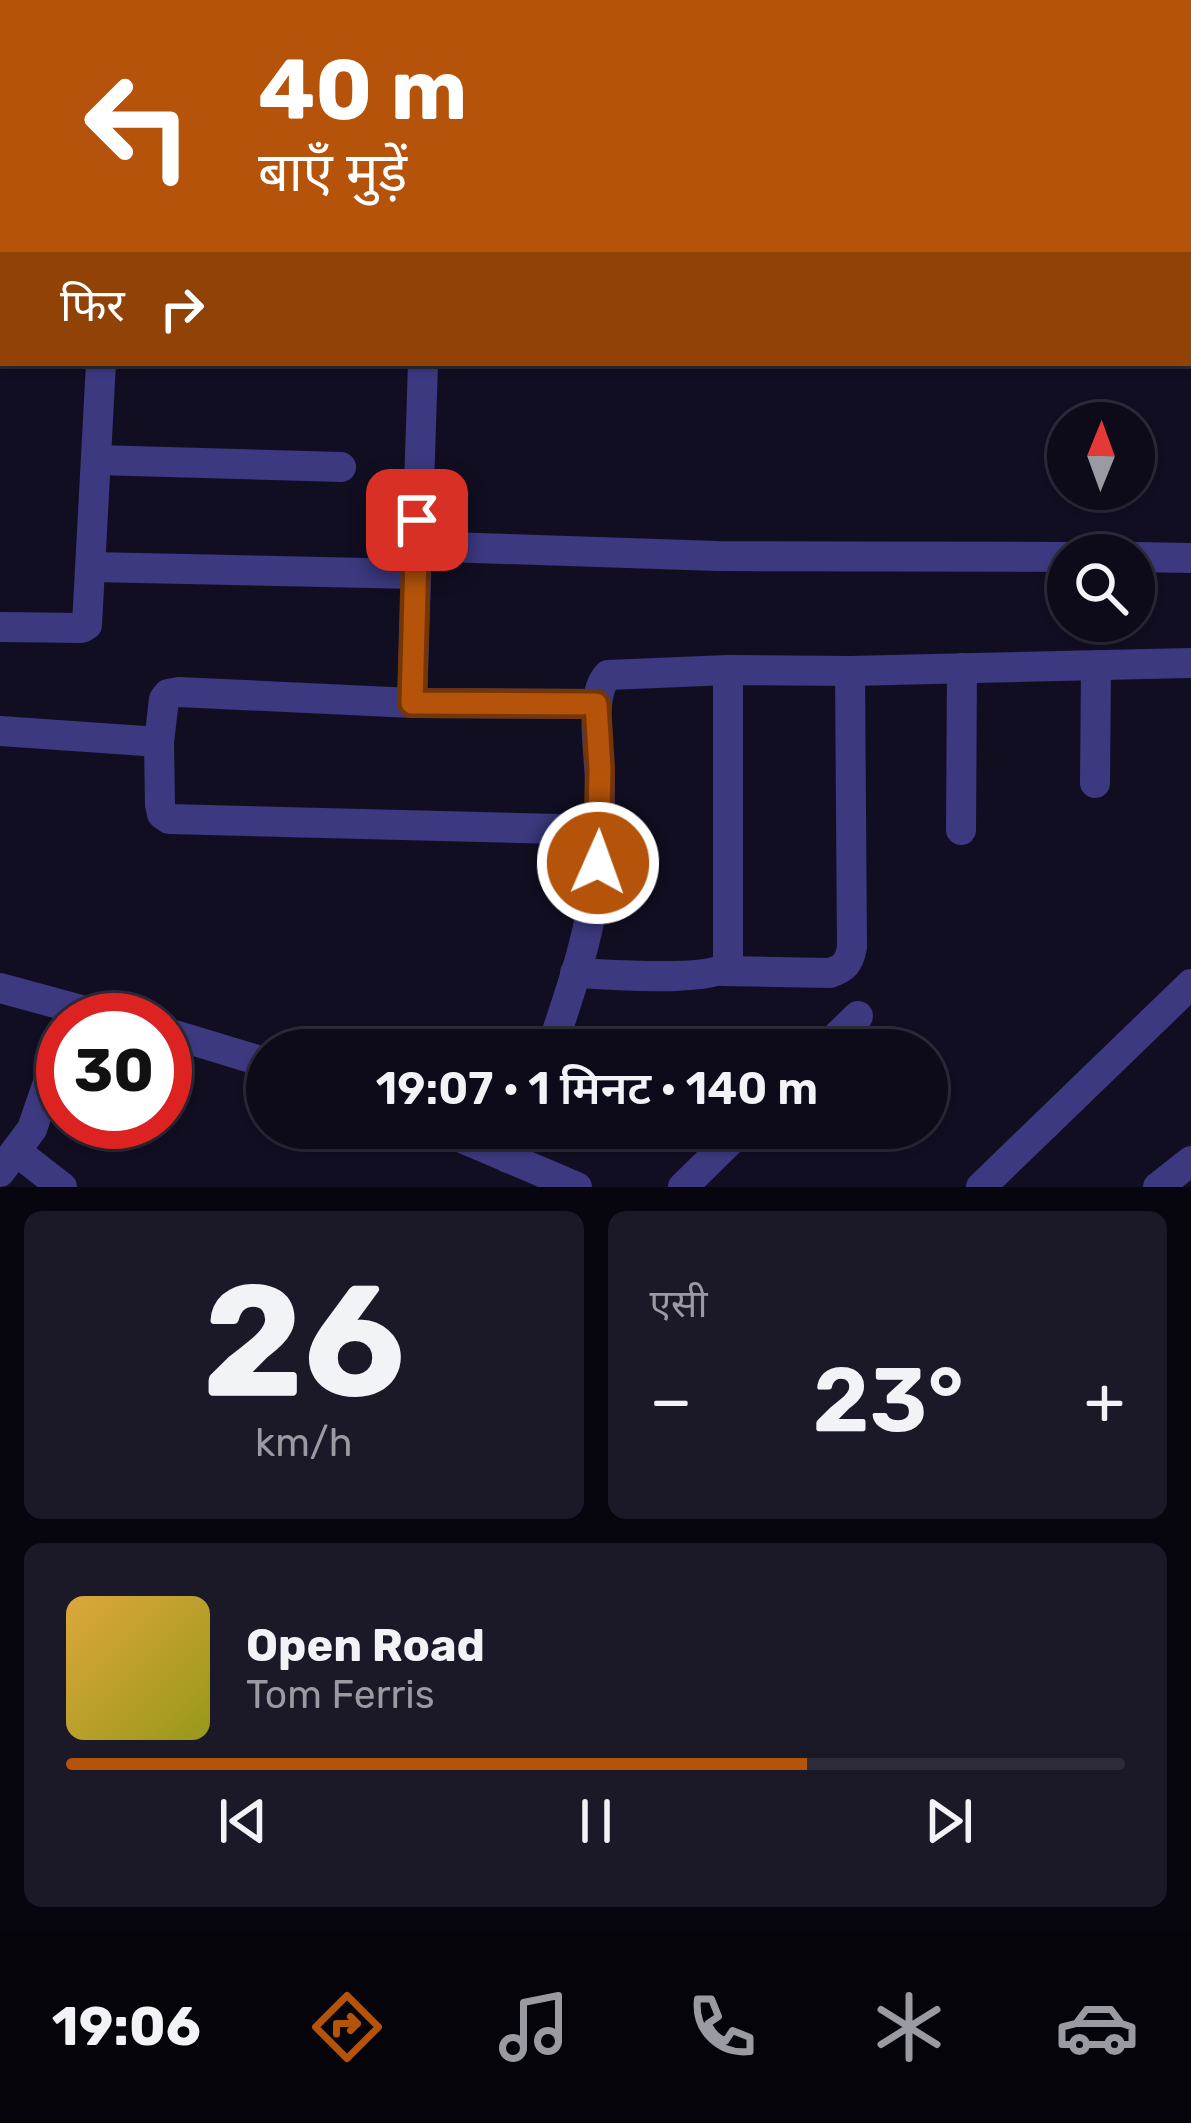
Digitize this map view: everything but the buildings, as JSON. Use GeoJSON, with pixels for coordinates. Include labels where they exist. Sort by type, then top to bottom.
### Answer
{"type":"FeatureCollection","features":[{"type":"Feature","properties":{"kind":"street"},"geometry":{"type":"LineString","coordinates":[[0,627],[87,625],[101,366]]}},
{"type":"Feature","properties":{"kind":"street"},"geometry":{"type":"LineString","coordinates":[[412,703],[423,366]]}},
{"type":"Feature","properties":{"kind":"street"},"geometry":{"type":"LineString","coordinates":[[96,460],[341,467]]}},
{"type":"Feature","properties":{"kind":"street"},"geometry":{"type":"LineString","coordinates":[[92,567],[717,556],[1047,557]]}},
{"type":"Feature","properties":{"kind":"street"},"geometry":{"type":"LineString","coordinates":[[1155,557],[1191,558]]}},
{"type":"Feature","properties":{"kind":"street"},"geometry":{"type":"LineString","coordinates":[[558,1029],[592,908],[599,830],[596,704],[608,675],[1191,663]]}},
{"type":"Feature","properties":{"kind":"street"},"geometry":{"type":"LineString","coordinates":[[1095,783],[1096,665]]}},
{"type":"Feature","properties":{"kind":"street"},"geometry":{"type":"LineString","coordinates":[[961,830],[962,668]]}},
{"type":"Feature","properties":{"kind":"street"},"geometry":{"type":"LineString","coordinates":[[723,971],[729,958],[728,670]]}},
{"type":"Feature","properties":{"kind":"street"},"geometry":{"type":"LineString","coordinates":[[575,974],[830,973],[843,969],[850,961],[850,671]]}},
{"type":"Feature","properties":{"kind":"street"},"geometry":{"type":"LineString","coordinates":[[596,704],[169,694],[161,705],[160,805],[169,819],[599,830]]}},
{"type":"Feature","properties":{"kind":"street"},"geometry":{"type":"LineString","coordinates":[[0,730],[159,742]]}},
{"type":"Feature","properties":{"kind":"street"},"geometry":{"type":"LineString","coordinates":[[981,1187],[1191,984]]}},
{"type":"Feature","properties":{"kind":"street"},"geometry":{"type":"LineString","coordinates":[[0,988],[36,1007]]}},
{"type":"Feature","properties":{"kind":"street"},"geometry":{"type":"LineString","coordinates":[[844,1029],[857,1016]]}},
{"type":"Feature","properties":{"kind":"street"},"geometry":{"type":"LineString","coordinates":[[192,1040],[246,1057]]}},
{"type":"Feature","properties":{"kind":"street"},"geometry":{"type":"LineString","coordinates":[[36,1117],[9,1162],[62,1187]]}},
{"type":"Feature","properties":{"kind":"street"},"geometry":{"type":"LineString","coordinates":[[487,1149],[577,1187]]}},
{"type":"Feature","properties":{"kind":"street"},"geometry":{"type":"LineString","coordinates":[[508,1158],[512,1149]]}},
{"type":"Feature","properties":{"kind":"street"},"geometry":{"type":"LineString","coordinates":[[683,1187],[722,1149]]}},
{"type":"Feature","properties":{"kind":"street"},"geometry":{"type":"LineString","coordinates":[[1158,1187],[1191,1161]]}},
{"type":"Feature","properties":{"kind":"route"},"geometry":{"type":"LineString","coordinates":[[417,520],[412,703],[596,704],[598,863]]}}]}
